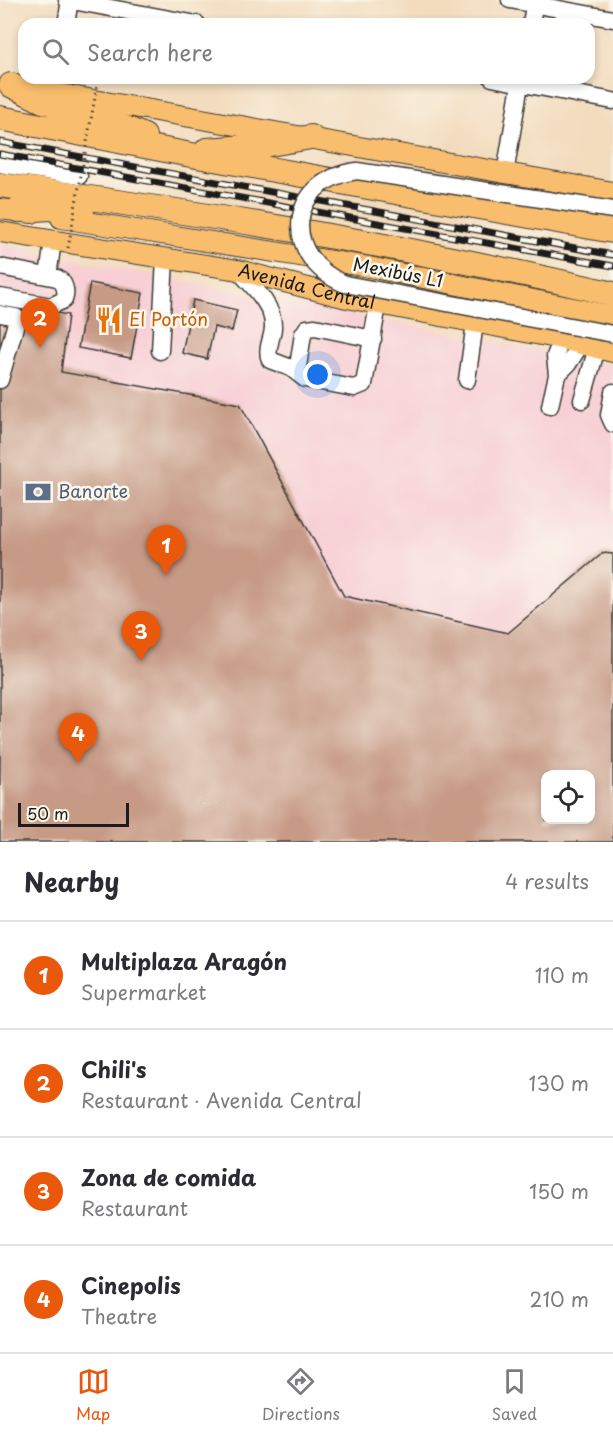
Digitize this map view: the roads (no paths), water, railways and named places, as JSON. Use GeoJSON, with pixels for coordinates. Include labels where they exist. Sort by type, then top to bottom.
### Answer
{"type":"FeatureCollection","features":[{"type":"Feature","properties":{"kind":"highway"},"geometry":{"type":"LineString","coordinates":[[5,84],[43,101],[124,127],[175,152],[311,137]]}},
{"type":"Feature","properties":{"kind":"highway"},"geometry":{"type":"LineString","coordinates":[[0,118],[613,231]]}},
{"type":"Feature","properties":{"kind":"highway"},"geometry":{"type":"LineString","coordinates":[[0,184],[181,211],[370,244],[613,294]]}},
{"type":"Feature","properties":{"kind":"highway"},"geometry":{"type":"LineString","coordinates":[[9,210],[52,208],[119,216],[181,211]]}},
{"type":"Feature","properties":{"kind":"main road"},"geometry":{"type":"LineString","coordinates":[[5,84],[55,85],[311,137],[613,192]]}},
{"type":"Feature","properties":{"kind":"main road","name":"Avenida Central"},"geometry":{"type":"LineString","coordinates":[[9,210],[369,267],[613,316]]}},
{"type":"Feature","properties":{"kind":"main road","name":"Avenida Central"},"geometry":{"type":"LineString","coordinates":[[0,232],[60,247],[238,270],[378,305],[585,345]]}},
{"type":"Feature","properties":{"kind":"street"},"geometry":{"type":"LineString","coordinates":[[67,18],[69,0],[166,18]]}},
{"type":"Feature","properties":{"kind":"street"},"geometry":{"type":"LineString","coordinates":[[510,0],[535,2],[613,19]]}},
{"type":"Feature","properties":{"kind":"street"},"geometry":{"type":"LineString","coordinates":[[532,18],[535,2]]}},
{"type":"Feature","properties":{"kind":"street"},"geometry":{"type":"LineString","coordinates":[[505,174],[520,84]]}},
{"type":"Feature","properties":{"kind":"street"},"geometry":{"type":"LineString","coordinates":[[535,84],[613,101]]}},
{"type":"Feature","properties":{"kind":"street"},"geometry":{"type":"LineString","coordinates":[[0,164],[79,176]]}},
{"type":"Feature","properties":{"kind":"street","name":"Mexibús L1"},"geometry":{"type":"LineString","coordinates":[[613,210],[357,171],[336,176],[316,189],[305,204],[300,231],[304,248],[314,266],[324,274],[345,284],[613,334]]}},
{"type":"Feature","properties":{"kind":"street"},"geometry":{"type":"LineString","coordinates":[[48,276],[60,247]]}},
{"type":"Feature","properties":{"kind":"street"},"geometry":{"type":"LineString","coordinates":[[160,351],[165,259]]}},
{"type":"Feature","properties":{"kind":"street"},"geometry":{"type":"LineString","coordinates":[[0,267],[61,280],[65,289],[64,300],[57,305],[0,297]]}},
{"type":"Feature","properties":{"kind":"street"},"geometry":{"type":"LineString","coordinates":[[238,270],[264,301],[273,321],[268,353],[270,360],[297,373],[304,379],[354,388],[361,386],[365,381],[378,305]]}},
{"type":"Feature","properties":{"kind":"street"},"geometry":{"type":"LineString","coordinates":[[0,314],[16,317],[3,360],[0,380]]}},
{"type":"Feature","properties":{"kind":"street"},"geometry":{"type":"LineString","coordinates":[[467,380],[475,323]]}},
{"type":"Feature","properties":{"kind":"street"},"geometry":{"type":"LineString","coordinates":[[297,373],[303,334],[308,328],[315,327],[373,339]]}},
{"type":"Feature","properties":{"kind":"street"},"geometry":{"type":"LineString","coordinates":[[550,406],[559,372],[555,356],[585,345],[582,400]]}},
{"type":"Feature","properties":{"kind":"street"},"geometry":{"type":"LineString","coordinates":[[613,392],[609,415],[613,424]]}},
{"type":"Feature","properties":{"kind":"railway"},"geometry":{"type":"LineString","coordinates":[[0,142],[613,255]]}},
{"type":"Feature","properties":{"kind":"railway"},"geometry":{"type":"LineString","coordinates":[[0,154],[613,266]]}},
{"type":"Feature","properties":{"kind":"place","name":"El Portón"},"geometry":{"type":"Point","coordinates":[109,320]}},
{"type":"Feature","properties":{"kind":"place","name":"Chili's"},"geometry":{"type":"Point","coordinates":[40,348]}},
{"type":"Feature","properties":{"kind":"place","name":"Banorte"},"geometry":{"type":"Point","coordinates":[38,492]}},
{"type":"Feature","properties":{"kind":"place","name":"Multiplaza Aragón"},"geometry":{"type":"Point","coordinates":[166,575]}},
{"type":"Feature","properties":{"kind":"place","name":"Zona de comida"},"geometry":{"type":"Point","coordinates":[141,661]}},
{"type":"Feature","properties":{"kind":"place","name":"Cinepolis"},"geometry":{"type":"Point","coordinates":[78,763]}}]}
